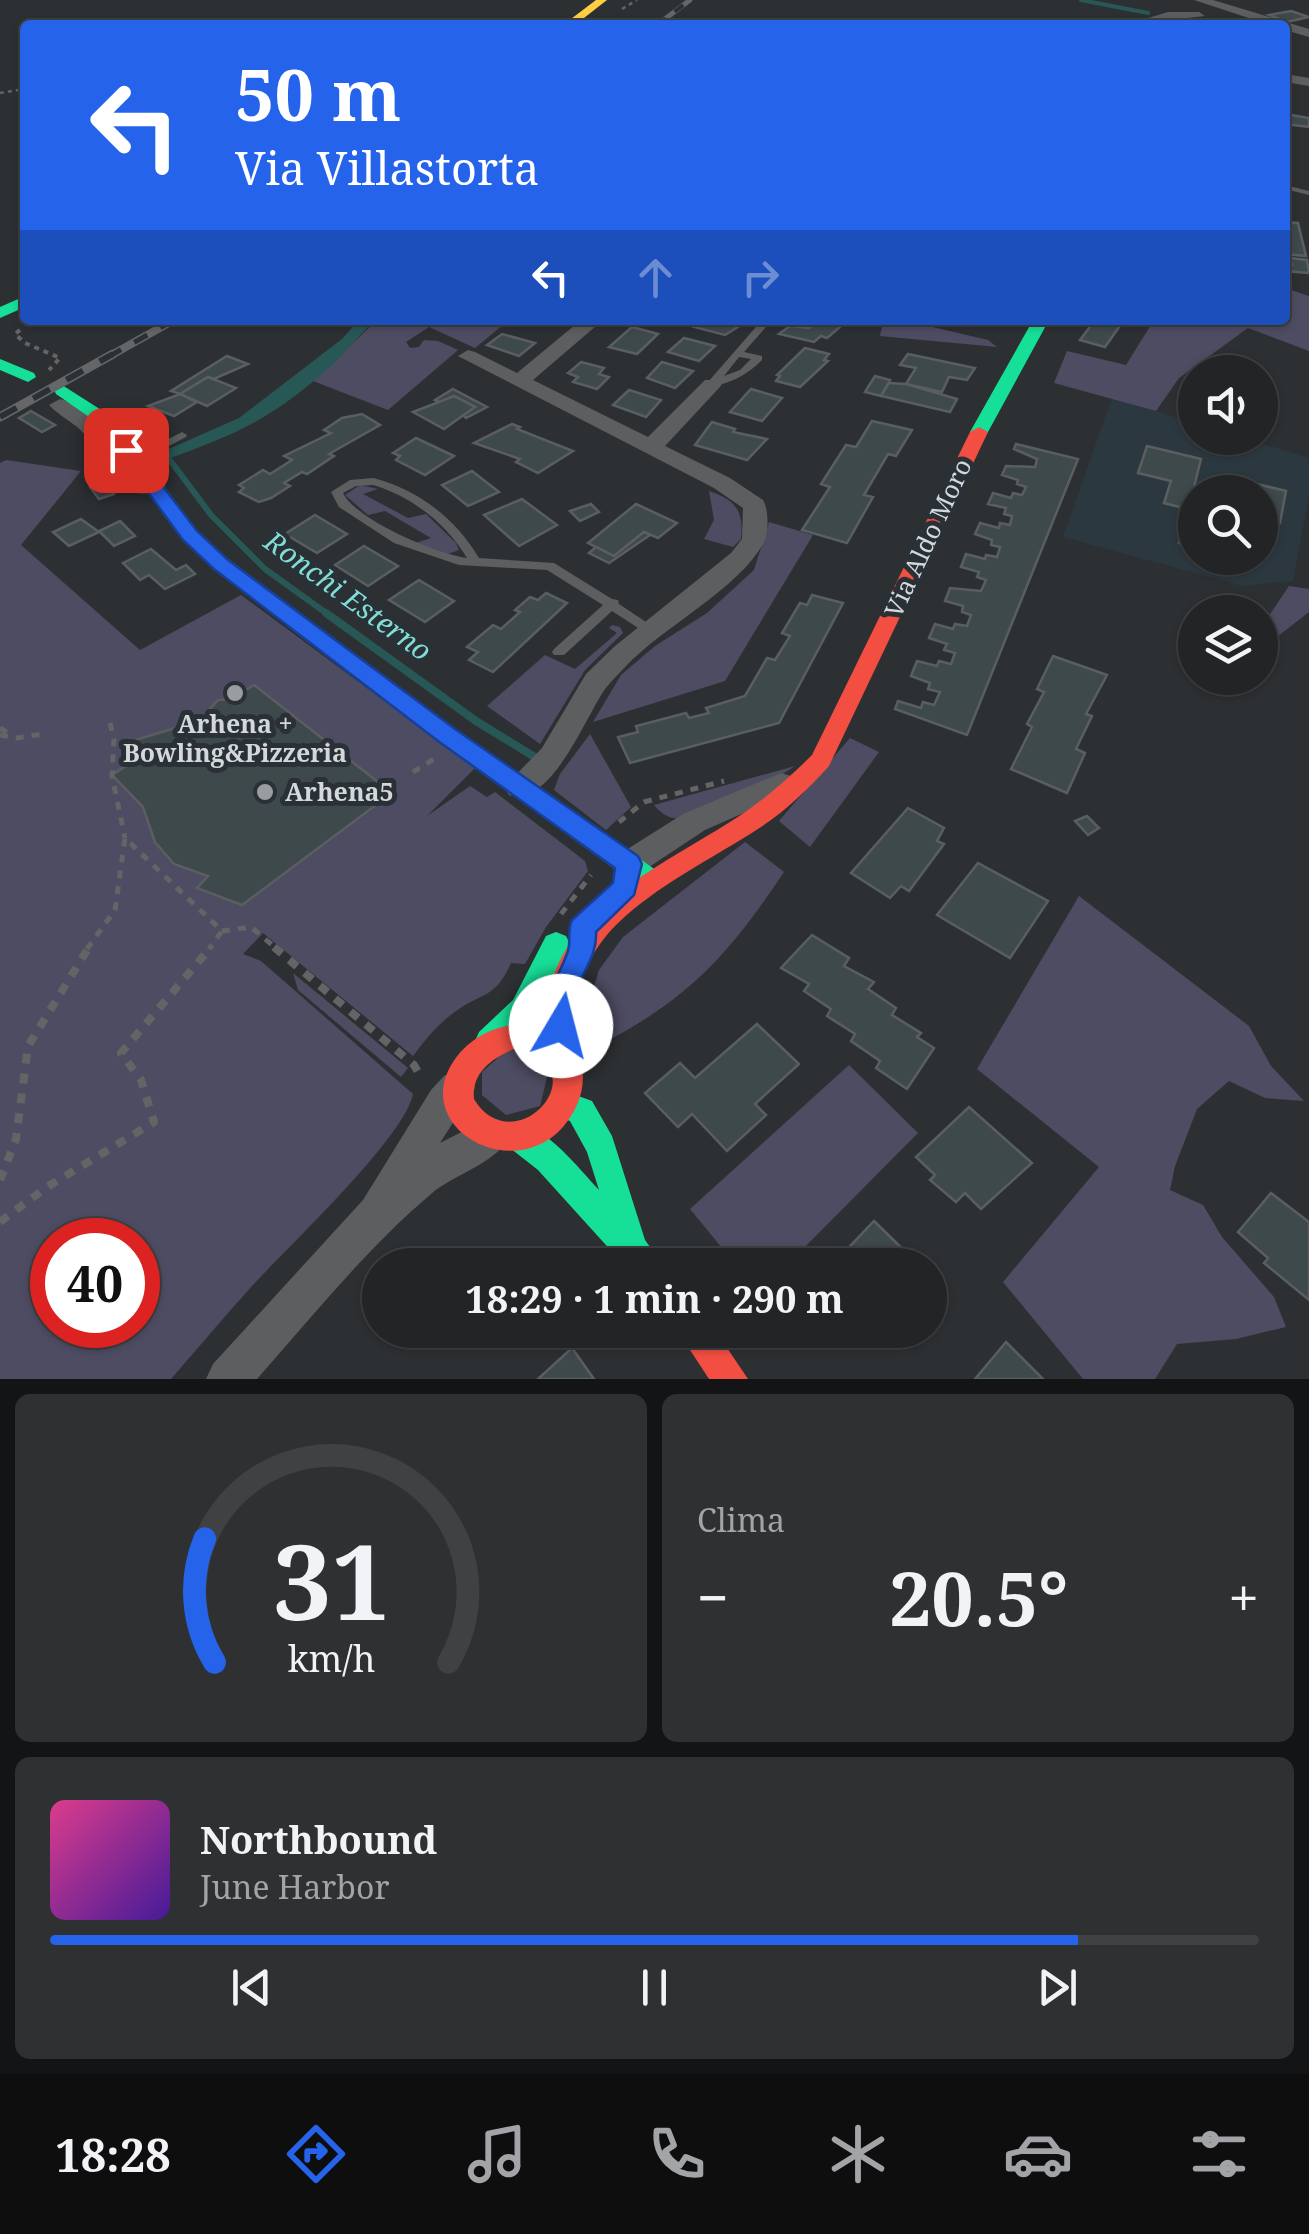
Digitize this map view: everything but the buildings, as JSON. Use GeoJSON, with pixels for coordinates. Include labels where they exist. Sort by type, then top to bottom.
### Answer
{"type":"FeatureCollection","features":[{"type":"Feature","properties":{"kind":"main road"},"geometry":{"type":"LineString","coordinates":[[575,20],[602,0]]}},
{"type":"Feature","properties":{"kind":"main road","name":"Via Aldo Moro"},"geometry":{"type":"LineString","coordinates":[[713,841],[782,804],[804,785],[821,760],[971,448],[1038,325]]}},
{"type":"Feature","properties":{"kind":"main road"},"geometry":{"type":"LineString","coordinates":[[0,364],[28,377]]}},
{"type":"Feature","properties":{"kind":"main road"},"geometry":{"type":"LineString","coordinates":[[61,398],[111,424],[190,536],[221,564],[594,841],[629,876],[625,888],[582,928],[584,947],[559,1001],[559,1051],[570,1076],[564,1105],[539,1131],[506,1136]]}},
{"type":"Feature","properties":{"kind":"main road"},"geometry":{"type":"LineString","coordinates":[[564,920],[522,1009],[467,1061],[458,1087],[466,1116],[549,1159],[631,1248]]}},
{"type":"Feature","properties":{"kind":"main road"},"geometry":{"type":"LineString","coordinates":[[489,1042],[519,1034],[548,1041],[559,1051]]}},
{"type":"Feature","properties":{"kind":"main road"},"geometry":{"type":"LineString","coordinates":[[564,1105],[581,1112],[601,1148],[636,1248]]}},
{"type":"Feature","properties":{"kind":"main road"},"geometry":{"type":"LineString","coordinates":[[707,1348],[730,1379]]}},
{"type":"Feature","properties":{"kind":"street"},"geometry":{"type":"LineString","coordinates":[[1188,1],[1264,20]]}},
{"type":"Feature","properties":{"kind":"street"},"geometry":{"type":"LineString","coordinates":[[1152,20],[1168,16],[1195,20]]}},
{"type":"Feature","properties":{"kind":"street"},"geometry":{"type":"LineString","coordinates":[[520,380],[587,325]]}},
{"type":"Feature","properties":{"kind":"street"},"geometry":{"type":"LineString","coordinates":[[468,356],[755,505],[754,540],[740,558],[654,632],[624,652],[596,681],[552,756],[519,787]]}},
{"type":"Feature","properties":{"kind":"street"},"geometry":{"type":"LineString","coordinates":[[650,448],[712,384]]}},
{"type":"Feature","properties":{"kind":"street"},"geometry":{"type":"LineString","coordinates":[[61,398],[96,433],[121,479],[139,487],[154,486]]}},
{"type":"Feature","properties":{"kind":"street"},"geometry":{"type":"LineString","coordinates":[[629,876],[694,822],[772,790],[821,760]]}},
{"type":"Feature","properties":{"kind":"street","name":"Via Aldo Moro"},"geometry":{"type":"LineString","coordinates":[[629,876],[684,844],[713,841]]}},
{"type":"Feature","properties":{"kind":"street"},"geometry":{"type":"LineString","coordinates":[[245,1372],[378,1214],[444,1102],[458,1087]]}},
{"type":"Feature","properties":{"kind":"street"},"geometry":{"type":"LineString","coordinates":[[378,1214],[430,1170],[506,1136]]}},
{"type":"Feature","properties":{"kind":"lane"},"geometry":{"type":"LineString","coordinates":[[712,384],[762,325]]}},
{"type":"Feature","properties":{"kind":"lane"},"geometry":{"type":"LineString","coordinates":[[712,384],[744,372],[758,358],[737,353]]}},
{"type":"Feature","properties":{"kind":"lane"},"geometry":{"type":"LineString","coordinates":[[134,461],[182,435]]}},
{"type":"Feature","properties":{"kind":"lane"},"geometry":{"type":"LineString","coordinates":[[475,562],[466,542],[448,523],[406,493],[365,481],[350,483],[337,492],[342,505],[398,540],[427,552],[475,562],[550,566],[654,632]]}},
{"type":"Feature","properties":{"kind":"lane"},"geometry":{"type":"LineString","coordinates":[[560,652],[613,603]]}},
{"type":"Feature","properties":{"kind":"path"},"geometry":{"type":"LineString","coordinates":[[20,325],[16,334],[26,343],[60,358],[55,367]]}},
{"type":"Feature","properties":{"kind":"path"},"geometry":{"type":"LineString","coordinates":[[0,1180],[16,1139],[28,1046],[51,1012],[66,978],[115,910],[124,838],[112,776],[114,739],[110,723]]}},
{"type":"Feature","properties":{"kind":"path"},"geometry":{"type":"LineString","coordinates":[[0,731],[17,738],[44,734]]}},
{"type":"Feature","properties":{"kind":"path"},"geometry":{"type":"LineString","coordinates":[[413,772],[442,756]]}},
{"type":"Feature","properties":{"kind":"path"},"geometry":{"type":"LineString","coordinates":[[564,920],[590,879],[592,869],[580,851],[644,802],[735,778]]}},
{"type":"Feature","properties":{"kind":"path"},"geometry":{"type":"LineString","coordinates":[[124,838],[222,931],[251,928],[420,1070]]}},
{"type":"Feature","properties":{"kind":"path"},"geometry":{"type":"LineString","coordinates":[[0,1222],[48,1187],[154,1122],[141,1080],[121,1053],[148,1015],[200,963],[222,931]]}},
{"type":"Feature","properties":{"kind":"shaded area"},"geometry":{"type":"Polygon","coordinates":[[[1290,290],[1309,296],[1309,351],[1248,328],[1211,355],[1178,355],[1178,379],[1156,411],[1054,383],[1067,351],[1126,365],[1151,325],[1290,325],[1290,290]]]}},
{"type":"Feature","properties":{"kind":"shaded area"},"geometry":{"type":"Polygon","coordinates":[[[372,325],[503,325],[475,348],[429,327],[406,342],[410,348],[419,347],[424,340],[438,341],[458,350],[388,410],[313,381],[372,325]]]}},
{"type":"Feature","properties":{"kind":"shaded area"},"geometry":{"type":"Polygon","coordinates":[[[882,325],[924,325],[988,340],[997,347],[880,336],[882,325]]]}},
{"type":"Feature","properties":{"kind":"shaded area"},"geometry":{"type":"Polygon","coordinates":[[[1112,398],[1178,418],[1178,455],[1278,455],[1278,449],[1309,458],[1309,495],[1293,581],[1243,586],[1203,575],[1278,575],[1278,475],[1178,475],[1178,568],[1063,537],[1112,398]]]}},
{"type":"Feature","properties":{"kind":"shaded area"},"geometry":{"type":"Polygon","coordinates":[[[6,460],[81,471],[21,545],[140,650],[241,595],[475,768],[427,816],[470,786],[487,797],[495,792],[585,861],[588,871],[546,927],[525,964],[511,963],[493,990],[446,1019],[413,1056],[263,933],[243,954],[261,961],[413,1094],[405,1113],[368,1164],[252,1286],[171,1379],[0,1379],[0,463],[6,460]]]}},
{"type":"Feature","properties":{"kind":"shaded area"},"geometry":{"type":"Polygon","coordinates":[[[360,485],[378,489],[363,494],[408,518],[426,514],[459,550],[448,554],[416,543],[431,538],[385,511],[368,515],[345,495],[360,485]]]}},
{"type":"Feature","properties":{"kind":"shaded area"},"geometry":{"type":"Polygon","coordinates":[[[709,491],[731,502],[739,513],[741,539],[733,547],[704,539],[714,520],[709,491]]]}},
{"type":"Feature","properties":{"kind":"shaded area"},"geometry":{"type":"Polygon","coordinates":[[[769,522],[813,535],[725,681],[593,722],[621,675],[655,646],[707,613],[754,570],[769,522]]]}},
{"type":"Feature","properties":{"kind":"shaded area"},"geometry":{"type":"Polygon","coordinates":[[[1289,586],[1309,589],[1309,612],[1278,636],[1278,602],[1289,586]]]}},
{"type":"Feature","properties":{"kind":"shaded area"},"geometry":{"type":"Polygon","coordinates":[[[620,627],[623,633],[585,670],[540,744],[487,706],[545,655],[575,669],[617,633],[609,628],[620,627]]]}},
{"type":"Feature","properties":{"kind":"shaded area"},"geometry":{"type":"Polygon","coordinates":[[[590,734],[631,807],[606,830],[554,790],[560,774],[590,734]]]}},
{"type":"Feature","properties":{"kind":"shaded area"},"geometry":{"type":"Polygon","coordinates":[[[850,738],[879,752],[810,847],[779,821],[850,738]]]}},
{"type":"Feature","properties":{"kind":"shaded area"},"geometry":{"type":"Polygon","coordinates":[[[795,766],[699,813],[674,818],[654,805],[795,766]]]}},
{"type":"Feature","properties":{"kind":"shaded area"},"geometry":{"type":"Polygon","coordinates":[[[745,842],[784,872],[764,901],[726,950],[684,991],[602,1044],[591,996],[599,970],[623,937],[745,842]]]}},
{"type":"Feature","properties":{"kind":"shaded area"},"geometry":{"type":"Polygon","coordinates":[[[1079,896],[1249,1026],[1271,1066],[1304,1101],[1265,1098],[1229,1081],[1197,1109],[1170,1190],[1203,1205],[1222,1237],[1274,1297],[1286,1327],[1236,1339],[1177,1344],[1155,1379],[1083,1379],[1003,1282],[1099,1167],[977,1069],[1079,896]]]}},
{"type":"Feature","properties":{"kind":"shaded area"},"geometry":{"type":"Polygon","coordinates":[[[293,973],[408,1068],[401,1077],[298,990],[293,973]]]}},
{"type":"Feature","properties":{"kind":"shaded area"},"geometry":{"type":"Polygon","coordinates":[[[509,1048],[550,1065],[540,1106],[506,1115],[482,1095],[482,1072],[509,1048]]]}},
{"type":"Feature","properties":{"kind":"shaded area"},"geometry":{"type":"Polygon","coordinates":[[[849,1065],[918,1133],[804,1248],[722,1248],[690,1209],[849,1065]]]}},
{"type":"Feature","properties":{"kind":"water"},"geometry":{"type":"Polygon","coordinates":[[[355,325],[366,325],[324,369],[251,424],[156,460],[153,456],[239,418],[342,339],[355,325]]]}},
{"type":"Feature","properties":{"kind":"waterway"},"geometry":{"type":"LineString","coordinates":[[1081,0],[1148,13]]}},
{"type":"Feature","properties":{"kind":"waterway"},"geometry":{"type":"LineString","coordinates":[[337,356],[366,325]]}},
{"type":"Feature","properties":{"kind":"waterway"},"geometry":{"type":"LineString","coordinates":[[156,460],[209,440],[275,407],[337,356]]}},
{"type":"Feature","properties":{"kind":"waterway","name":"Ronchi Esterno"},"geometry":{"type":"LineString","coordinates":[[167,456],[211,515],[265,569],[329,615]]}},
{"type":"Feature","properties":{"kind":"waterway","name":"Ronchi Esterno"},"geometry":{"type":"LineString","coordinates":[[326,613],[476,721],[533,756]]}},
{"type":"Feature","properties":{"kind":"railway"},"geometry":{"type":"LineString","coordinates":[[664,20],[690,0]]}},
{"type":"Feature","properties":{"kind":"railway"},"geometry":{"type":"LineString","coordinates":[[108,357],[165,325]]}},
{"type":"Feature","properties":{"kind":"railway"},"geometry":{"type":"LineString","coordinates":[[0,417],[113,354]]}},
{"type":"Feature","properties":{"kind":"traffic: fast"},"geometry":{"type":"LineString","coordinates":[[0,313],[20,303]]}},
{"type":"Feature","properties":{"kind":"traffic: fast"},"geometry":{"type":"LineString","coordinates":[[979,432],[1038,325]]}},
{"type":"Feature","properties":{"kind":"traffic: fast"},"geometry":{"type":"LineString","coordinates":[[0,364],[28,377]]}},
{"type":"Feature","properties":{"kind":"traffic: fast"},"geometry":{"type":"LineString","coordinates":[[62,390],[111,424],[190,536],[221,564],[447,735],[651,881]]}},
{"type":"Feature","properties":{"kind":"traffic: fast"},"geometry":{"type":"LineString","coordinates":[[489,1041],[523,1009],[556,944]]}},
{"type":"Feature","properties":{"kind":"traffic: fast"},"geometry":{"type":"LineString","coordinates":[[565,1105],[581,1111],[601,1147],[630,1237]]}},
{"type":"Feature","properties":{"kind":"traffic: fast"},"geometry":{"type":"LineString","coordinates":[[521,1137],[549,1159],[630,1248]]}},
{"type":"Feature","properties":{"kind":"traffic: slow"},"geometry":{"type":"LineString","coordinates":[[575,20],[602,0]]}},
{"type":"Feature","properties":{"kind":"traffic: jam"},"geometry":{"type":"LineString","coordinates":[[559,1051],[561,997],[578,954],[605,919],[638,890],[791,792],[821,760],[979,432]]}},
{"type":"Feature","properties":{"kind":"traffic: jam"},"geometry":{"type":"LineString","coordinates":[[519,1034],[549,1044],[565,1060],[569,1079],[564,1100],[550,1119],[532,1133],[510,1139],[487,1134],[466,1115],[458,1087],[469,1063],[480,1053],[519,1034]]}},
{"type":"Feature","properties":{"kind":"traffic: jam"},"geometry":{"type":"LineString","coordinates":[[707,1348],[730,1379]]}},
{"type":"Feature","properties":{"kind":"place","name":"Arhena + Bowling&Pizzeria"},"geometry":{"type":"Point","coordinates":[235,693]}},
{"type":"Feature","properties":{"kind":"place","name":"Arhena5"},"geometry":{"type":"Point","coordinates":[265,792]}},
{"type":"Feature","properties":{"kind":"route"},"geometry":{"type":"LineString","coordinates":[[126,450],[170,504],[190,536],[264,600],[629,864],[625,888],[582,928],[584,947],[559,1001],[561,1026]]}}]}
